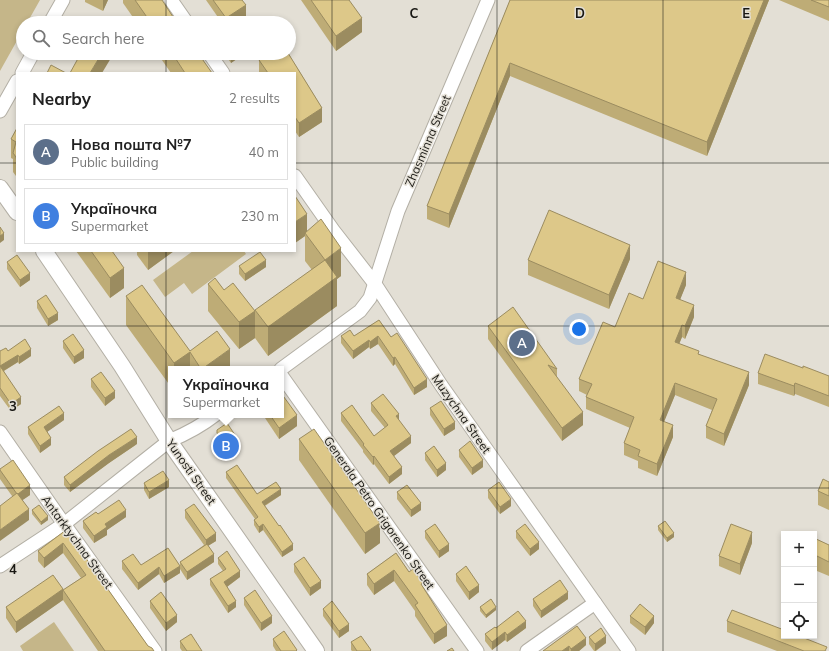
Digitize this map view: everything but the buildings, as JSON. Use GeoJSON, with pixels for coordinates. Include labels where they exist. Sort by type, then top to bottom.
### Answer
{"type":"FeatureCollection","features":[{"type":"Feature","properties":{"kind":"street"},"geometry":{"type":"LineString","coordinates":[[54,16],[63,0]]}},
{"type":"Feature","properties":{"kind":"street"},"geometry":{"type":"LineString","coordinates":[[171,0],[183,16]]}},
{"type":"Feature","properties":{"kind":"street","name":"Zhasminna Street"},"geometry":{"type":"LineString","coordinates":[[284,367],[360,311],[370,298],[398,210],[488,0]]}},
{"type":"Feature","properties":{"kind":"street"},"geometry":{"type":"LineString","coordinates":[[23,72],[29,60]]}},
{"type":"Feature","properties":{"kind":"street"},"geometry":{"type":"LineString","coordinates":[[213,60],[221,72]]}},
{"type":"Feature","properties":{"kind":"street"},"geometry":{"type":"LineString","coordinates":[[0,111],[16,83]]}},
{"type":"Feature","properties":{"kind":"street","name":"Muzychna Street"},"geometry":{"type":"LineString","coordinates":[[296,177],[333,230],[375,284],[441,385],[628,651]]}},
{"type":"Feature","properties":{"kind":"street"},"geometry":{"type":"LineString","coordinates":[[0,188],[16,211]]}},
{"type":"Feature","properties":{"kind":"street","name":"Yunosti Street"},"geometry":{"type":"LineString","coordinates":[[45,252],[122,366],[169,441],[316,651]]}},
{"type":"Feature","properties":{"kind":"street","name":"Generala Petro Grigorenko Street"},"geometry":{"type":"LineString","coordinates":[[284,379],[477,651]]}},
{"type":"Feature","properties":{"kind":"street"},"geometry":{"type":"LineString","coordinates":[[0,566],[64,524],[169,441],[200,426],[212,418]]}},
{"type":"Feature","properties":{"kind":"street","name":"Antarktychna Street"},"geometry":{"type":"LineString","coordinates":[[0,432],[155,651]]}},
{"type":"Feature","properties":{"kind":"street"},"geometry":{"type":"LineString","coordinates":[[527,651],[595,604]]}},
{"type":"Feature","properties":{"kind":"shaded area"},"geometry":{"type":"Polygon","coordinates":[[[0,0],[40,0],[31,16],[16,16],[16,42],[0,71],[0,0]]]}},
{"type":"Feature","properties":{"kind":"shaded area"},"geometry":{"type":"Polygon","coordinates":[[[192,252],[245,252],[246,254],[192,294],[184,283],[165,297],[153,280],[192,252]]]}},
{"type":"Feature","properties":{"kind":"shaded area"},"geometry":{"type":"Polygon","coordinates":[[[54,622],[74,651],[23,651],[20,646],[54,622]]]}},
{"type":"Feature","properties":{"kind":"place","name":"Нова пошта №7"},"geometry":{"type":"Point","coordinates":[522,343]}},
{"type":"Feature","properties":{"kind":"place","name":"Україночка"},"geometry":{"type":"Point","coordinates":[226,446]}}]}
